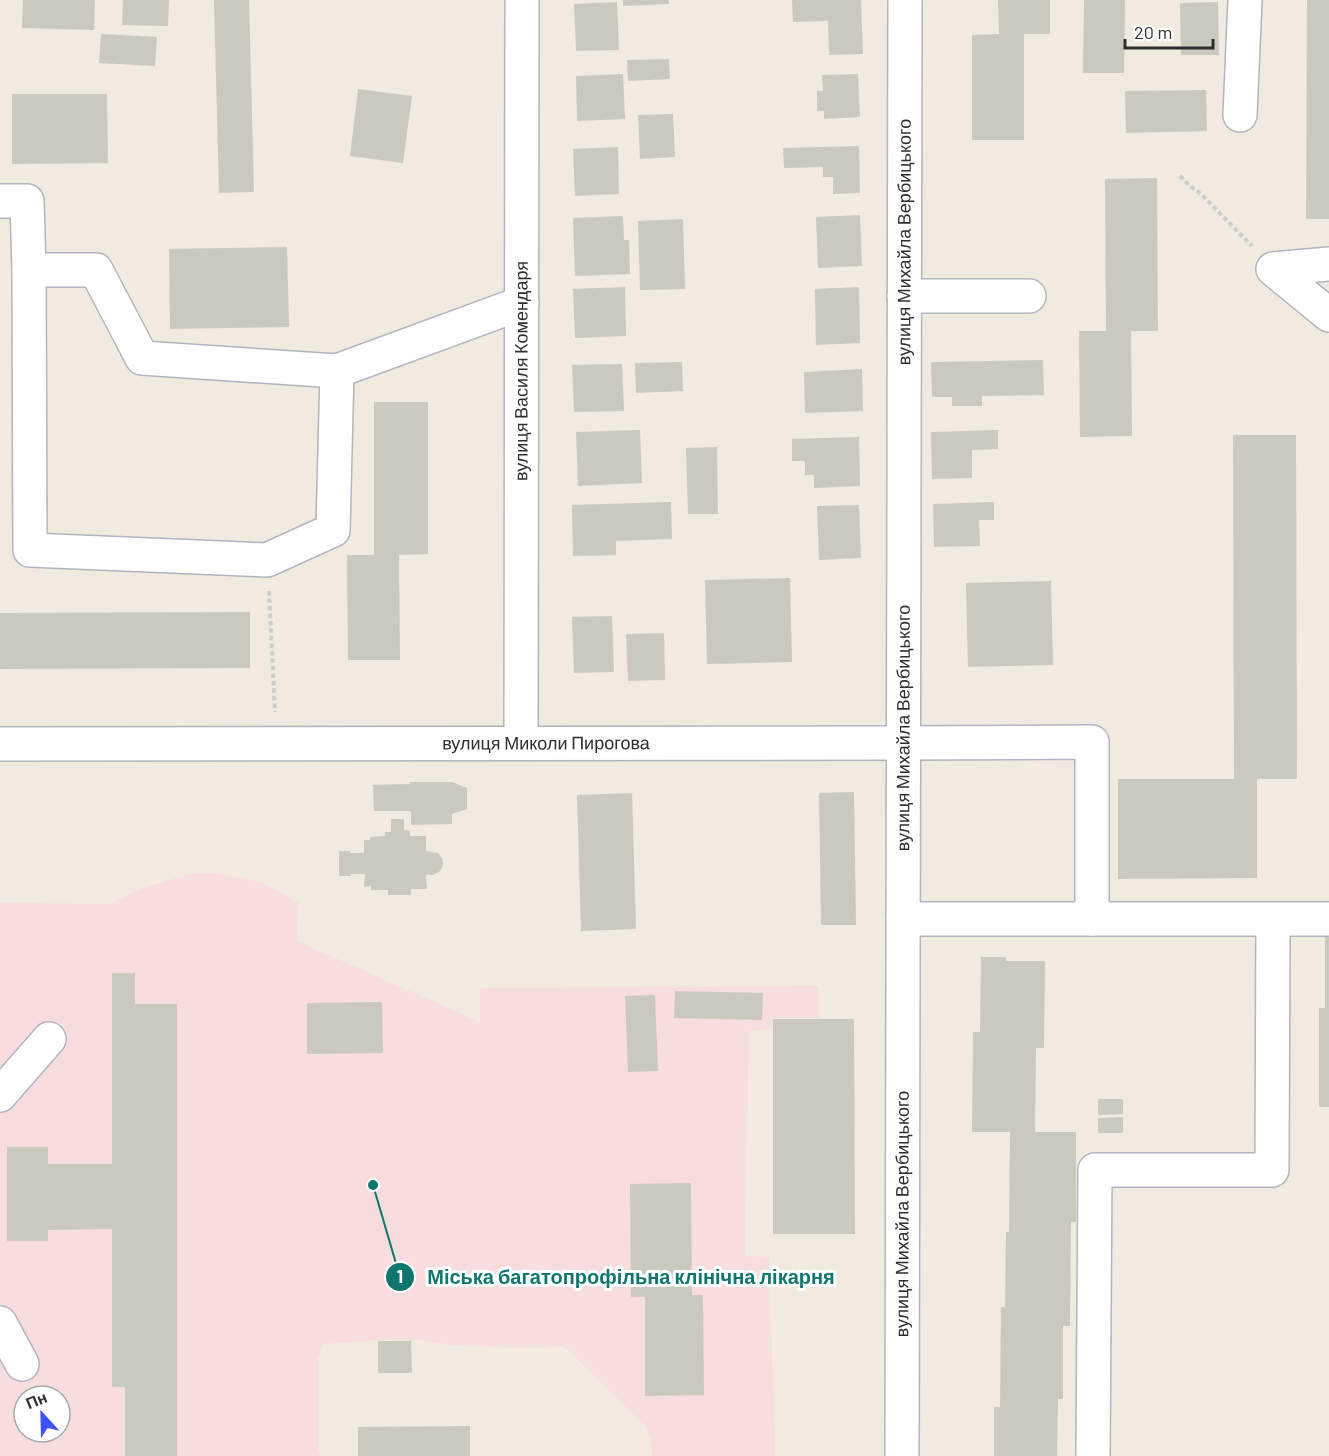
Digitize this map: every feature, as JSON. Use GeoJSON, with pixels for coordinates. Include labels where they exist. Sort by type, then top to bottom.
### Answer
{"type":"FeatureCollection","features":[{"type":"Feature","properties":{"kind":"street","name":"вулиця Василя Комендаря"},"geometry":{"type":"LineString","coordinates":[[521,744],[522,0]]}},
{"type":"Feature","properties":{"kind":"street","name":"вулиця Михайла Вербицького"},"geometry":{"type":"LineString","coordinates":[[902,1456],[905,0]]}},
{"type":"Feature","properties":{"kind":"street"},"geometry":{"type":"LineString","coordinates":[[1240,115],[1245,0]]}},
{"type":"Feature","properties":{"kind":"street"},"geometry":{"type":"LineString","coordinates":[[0,201],[27,201],[30,550],[267,560],[333,530],[337,371]]}},
{"type":"Feature","properties":{"kind":"street"},"geometry":{"type":"LineString","coordinates":[[1273,269],[1329,264]]}},
{"type":"Feature","properties":{"kind":"street"},"geometry":{"type":"LineString","coordinates":[[1273,269],[1329,315]]}},
{"type":"Feature","properties":{"kind":"street"},"geometry":{"type":"LineString","coordinates":[[29,270],[96,270],[142,358],[337,371],[522,303]]}},
{"type":"Feature","properties":{"kind":"street"},"geometry":{"type":"LineString","coordinates":[[904,296],[1029,296]]}},
{"type":"Feature","properties":{"kind":"street","name":"вулиця Миколи Пирогова"},"geometry":{"type":"LineString","coordinates":[[0,744],[1092,741],[1092,919]]}},
{"type":"Feature","properties":{"kind":"street"},"geometry":{"type":"LineString","coordinates":[[903,919],[1329,919]]}},
{"type":"Feature","properties":{"kind":"street"},"geometry":{"type":"LineString","coordinates":[[1093,1456],[1095,1170],[1272,1170],[1273,920]]}},
{"type":"Feature","properties":{"kind":"street"},"geometry":{"type":"LineString","coordinates":[[0,1095],[49,1039]]}},
{"type":"Feature","properties":{"kind":"street"},"geometry":{"type":"LineString","coordinates":[[0,1323],[22,1364]]}},
{"type":"Feature","properties":{"kind":"path"},"geometry":{"type":"LineString","coordinates":[[1180,176],[1242,234],[1273,269]]}},
{"type":"Feature","properties":{"kind":"path"},"geometry":{"type":"LineString","coordinates":[[267,560],[277,744]]}},
{"type":"Feature","properties":{"kind":"shaded area"},"geometry":{"type":"Polygon","coordinates":[[[214,873],[263,883],[299,903],[297,941],[480,1022],[480,988],[819,986],[819,1018],[773,1018],[771,1028],[749,1031],[745,1256],[769,1257],[775,1456],[652,1456],[651,1438],[644,1425],[565,1347],[466,1347],[413,1339],[325,1344],[318,1356],[318,1453],[321,1456],[0,1456],[0,903],[109,904],[145,887],[192,874],[214,873]]]}},
{"type":"Feature","properties":{"kind":"building"},"geometry":{"type":"Polygon","coordinates":[[[23,0],[95,0],[94,30],[22,28],[23,0]]]}},
{"type":"Feature","properties":{"kind":"building"},"geometry":{"type":"Polygon","coordinates":[[[123,0],[169,0],[168,26],[122,25],[123,0]]]}},
{"type":"Feature","properties":{"kind":"building"},"geometry":{"type":"Polygon","coordinates":[[[214,0],[249,0],[254,192],[219,193],[214,0]]]}},
{"type":"Feature","properties":{"kind":"building"},"geometry":{"type":"Polygon","coordinates":[[[623,0],[669,0],[669,4],[623,6],[623,0]]]}},
{"type":"Feature","properties":{"kind":"building"},"geometry":{"type":"Polygon","coordinates":[[[792,0],[861,0],[863,54],[829,55],[828,21],[793,22],[792,0]]]}},
{"type":"Feature","properties":{"kind":"building"},"geometry":{"type":"Polygon","coordinates":[[[998,0],[1050,0],[1050,34],[1024,34],[1024,140],[972,140],[972,35],[999,34],[998,0]]]}},
{"type":"Feature","properties":{"kind":"building"},"geometry":{"type":"Polygon","coordinates":[[[1084,0],[1125,0],[1124,73],[1083,73],[1084,0]]]}},
{"type":"Feature","properties":{"kind":"building"},"geometry":{"type":"Polygon","coordinates":[[[1307,0],[1329,0],[1329,219],[1306,219],[1307,0]]]}},
{"type":"Feature","properties":{"kind":"building"},"geometry":{"type":"Polygon","coordinates":[[[617,2],[619,50],[576,51],[574,4],[617,2]]]}},
{"type":"Feature","properties":{"kind":"building"},"geometry":{"type":"Polygon","coordinates":[[[1218,2],[1219,55],[1181,55],[1180,3],[1218,2]]]}},
{"type":"Feature","properties":{"kind":"building"},"geometry":{"type":"Polygon","coordinates":[[[101,34],[157,37],[155,66],[99,63],[101,34]]]}},
{"type":"Feature","properties":{"kind":"building"},"geometry":{"type":"Polygon","coordinates":[[[669,59],[670,79],[628,81],[627,60],[669,59]]]}},
{"type":"Feature","properties":{"kind":"building"},"geometry":{"type":"Polygon","coordinates":[[[623,74],[625,119],[577,121],[576,76],[623,74]]]}},
{"type":"Feature","properties":{"kind":"building"},"geometry":{"type":"Polygon","coordinates":[[[858,74],[860,117],[824,119],[824,111],[817,111],[817,91],[823,91],[822,75],[858,74]]]}},
{"type":"Feature","properties":{"kind":"building"},"geometry":{"type":"Polygon","coordinates":[[[358,89],[412,96],[403,163],[350,156],[358,89]]]}},
{"type":"Feature","properties":{"kind":"building"},"geometry":{"type":"Polygon","coordinates":[[[1206,90],[1207,131],[1126,133],[1125,91],[1206,90]]]}},
{"type":"Feature","properties":{"kind":"building"},"geometry":{"type":"Polygon","coordinates":[[[12,94],[107,94],[108,163],[12,164],[12,94]]]}},
{"type":"Feature","properties":{"kind":"building"},"geometry":{"type":"Polygon","coordinates":[[[673,114],[675,157],[640,159],[638,115],[673,114]]]}},
{"type":"Feature","properties":{"kind":"building"},"geometry":{"type":"Polygon","coordinates":[[[859,146],[860,193],[833,194],[833,177],[823,177],[823,167],[784,168],[783,148],[859,146]]]}},
{"type":"Feature","properties":{"kind":"building"},"geometry":{"type":"Polygon","coordinates":[[[618,147],[619,194],[575,196],[573,149],[618,147]]]}},
{"type":"Feature","properties":{"kind":"building"},"geometry":{"type":"Polygon","coordinates":[[[1157,178],[1158,331],[1131,331],[1132,436],[1080,437],[1079,331],[1106,331],[1105,179],[1157,178]]]}},
{"type":"Feature","properties":{"kind":"building"},"geometry":{"type":"Polygon","coordinates":[[[860,215],[862,266],[818,268],[816,217],[860,215]]]}},
{"type":"Feature","properties":{"kind":"building"},"geometry":{"type":"Polygon","coordinates":[[[623,216],[624,240],[629,240],[630,274],[575,276],[573,218],[623,216]]]}},
{"type":"Feature","properties":{"kind":"building"},"geometry":{"type":"Polygon","coordinates":[[[683,219],[685,289],[640,290],[638,221],[683,219]]]}},
{"type":"Feature","properties":{"kind":"building"},"geometry":{"type":"Polygon","coordinates":[[[287,247],[289,327],[170,329],[169,249],[287,247]]]}},
{"type":"Feature","properties":{"kind":"building"},"geometry":{"type":"Polygon","coordinates":[[[625,287],[626,336],[575,338],[573,289],[625,287]]]}},
{"type":"Feature","properties":{"kind":"building"},"geometry":{"type":"Polygon","coordinates":[[[859,287],[860,343],[816,345],[815,289],[859,287]]]}},
{"type":"Feature","properties":{"kind":"building"},"geometry":{"type":"Polygon","coordinates":[[[1043,360],[1044,395],[982,396],[982,406],[952,406],[952,397],[932,397],[931,362],[1043,360]]]}},
{"type":"Feature","properties":{"kind":"building"},"geometry":{"type":"Polygon","coordinates":[[[682,362],[683,391],[636,393],[635,363],[682,362]]]}},
{"type":"Feature","properties":{"kind":"building"},"geometry":{"type":"Polygon","coordinates":[[[622,364],[624,411],[574,412],[572,365],[622,364]]]}},
{"type":"Feature","properties":{"kind":"building"},"geometry":{"type":"Polygon","coordinates":[[[862,369],[863,411],[805,413],[804,372],[862,369]]]}},
{"type":"Feature","properties":{"kind":"building"},"geometry":{"type":"Polygon","coordinates":[[[374,402],[428,402],[428,554],[399,555],[400,660],[348,660],[347,555],[374,555],[374,402]]]}},
{"type":"Feature","properties":{"kind":"building"},"geometry":{"type":"Polygon","coordinates":[[[640,430],[642,483],[578,486],[576,432],[640,430]]]}},
{"type":"Feature","properties":{"kind":"building"},"geometry":{"type":"Polygon","coordinates":[[[998,430],[998,449],[972,450],[972,478],[932,479],[931,432],[998,430]]]}},
{"type":"Feature","properties":{"kind":"building"},"geometry":{"type":"Polygon","coordinates":[[[1233,435],[1296,435],[1297,779],[1257,779],[1257,878],[1118,879],[1118,779],[1234,779],[1233,435]]]}},
{"type":"Feature","properties":{"kind":"building"},"geometry":{"type":"Polygon","coordinates":[[[859,437],[860,486],[814,488],[814,475],[805,475],[805,461],[792,461],[792,439],[859,437]]]}},
{"type":"Feature","properties":{"kind":"building"},"geometry":{"type":"Polygon","coordinates":[[[717,447],[718,514],[688,514],[686,448],[717,447]]]}},
{"type":"Feature","properties":{"kind":"building"},"geometry":{"type":"Polygon","coordinates":[[[671,502],[672,539],[616,541],[616,555],[573,556],[572,505],[671,502]]]}},
{"type":"Feature","properties":{"kind":"building"},"geometry":{"type":"Polygon","coordinates":[[[994,502],[994,520],[979,520],[980,546],[934,547],[933,504],[994,502]]]}},
{"type":"Feature","properties":{"kind":"building"},"geometry":{"type":"Polygon","coordinates":[[[859,505],[861,558],[819,560],[817,506],[859,505]]]}},
{"type":"Feature","properties":{"kind":"building"},"geometry":{"type":"Polygon","coordinates":[[[790,578],[792,662],[707,664],[705,580],[790,578]]]}},
{"type":"Feature","properties":{"kind":"building"},"geometry":{"type":"Polygon","coordinates":[[[1051,581],[1053,665],[968,667],[966,583],[1051,581]]]}},
{"type":"Feature","properties":{"kind":"building"},"geometry":{"type":"Polygon","coordinates":[[[250,612],[250,668],[0,669],[0,613],[250,612]]]}},
{"type":"Feature","properties":{"kind":"building"},"geometry":{"type":"Polygon","coordinates":[[[612,616],[614,672],[574,673],[572,617],[612,616]]]}},
{"type":"Feature","properties":{"kind":"building"},"geometry":{"type":"Polygon","coordinates":[[[664,633],[665,680],[628,681],[626,634],[664,633]]]}},
{"type":"Feature","properties":{"kind":"building"},"geometry":{"type":"Polygon","coordinates":[[[410,782],[452,782],[467,788],[467,809],[452,814],[452,824],[411,825],[411,811],[374,811],[373,785],[410,784],[410,782]]]}},
{"type":"Feature","properties":{"kind":"building"},"geometry":{"type":"Polygon","coordinates":[[[854,792],[856,925],[821,925],[819,793],[854,792]]]}},
{"type":"Feature","properties":{"kind":"building"},"geometry":{"type":"Polygon","coordinates":[[[632,793],[636,929],[581,931],[577,795],[632,793]]]}},
{"type":"Feature","properties":{"kind":"building"},"geometry":{"type":"Polygon","coordinates":[[[391,819],[404,819],[404,830],[410,831],[410,836],[426,836],[426,851],[438,853],[442,858],[442,868],[439,872],[426,875],[427,889],[411,889],[411,895],[388,895],[388,890],[371,890],[371,886],[364,887],[365,874],[339,876],[339,851],[364,853],[364,840],[370,840],[370,837],[385,836],[385,832],[391,832],[391,819]]]}},
{"type":"Feature","properties":{"kind":"building"},"geometry":{"type":"Polygon","coordinates":[[[1325,932],[1329,932],[1329,1107],[1319,1107],[1319,1008],[1325,1008],[1325,932]]]}},
{"type":"Feature","properties":{"kind":"building"},"geometry":{"type":"Polygon","coordinates":[[[981,957],[1006,957],[1006,961],[1045,961],[1044,1048],[1036,1048],[1035,1132],[1076,1132],[1076,1222],[1071,1222],[1070,1326],[1063,1326],[1063,1399],[1058,1399],[1057,1456],[994,1456],[994,1407],[1000,1407],[1001,1307],[1005,1307],[1006,1232],[1009,1232],[1010,1132],[972,1132],[973,1032],[980,1032],[981,957]]]}},
{"type":"Feature","properties":{"kind":"building"},"geometry":{"type":"Polygon","coordinates":[[[112,973],[135,973],[135,1004],[177,1004],[177,1456],[125,1456],[125,1387],[112,1387],[112,1229],[48,1230],[48,1241],[7,1241],[7,1147],[48,1147],[48,1164],[112,1164],[112,973]]]}},
{"type":"Feature","properties":{"kind":"building"},"geometry":{"type":"Polygon","coordinates":[[[675,991],[763,993],[762,1020],[674,1018],[675,991]]]}},
{"type":"Feature","properties":{"kind":"building"},"geometry":{"type":"Polygon","coordinates":[[[655,995],[658,1071],[628,1072],[625,996],[655,995]]]}},
{"type":"Feature","properties":{"kind":"building"},"geometry":{"type":"Polygon","coordinates":[[[382,1002],[383,1053],[307,1054],[307,1003],[382,1002]]]}},
{"type":"Feature","properties":{"kind":"building"},"geometry":{"type":"Polygon","coordinates":[[[773,1019],[854,1019],[855,1234],[773,1234],[773,1019]]]}},
{"type":"Feature","properties":{"kind":"building"},"geometry":{"type":"Polygon","coordinates":[[[1098,1099],[1123,1099],[1123,1114],[1098,1115],[1098,1099]]]}},
{"type":"Feature","properties":{"kind":"building"},"geometry":{"type":"Polygon","coordinates":[[[1123,1117],[1123,1133],[1098,1133],[1098,1118],[1123,1117]]]}},
{"type":"Feature","properties":{"kind":"building"},"geometry":{"type":"Polygon","coordinates":[[[691,1183],[692,1295],[703,1295],[704,1395],[645,1396],[645,1297],[631,1297],[630,1184],[691,1183]]]}},
{"type":"Feature","properties":{"kind":"building"},"geometry":{"type":"Polygon","coordinates":[[[378,1341],[411,1341],[412,1373],[378,1373],[378,1341]]]}},
{"type":"Feature","properties":{"kind":"building"},"geometry":{"type":"Polygon","coordinates":[[[470,1426],[470,1456],[358,1456],[358,1427],[470,1426]]]}},
{"type":"Feature","properties":{"kind":"place","name":"Міська багатопрофільна клінічна лікарня"},"geometry":{"type":"Point","coordinates":[373,1185]}}]}
